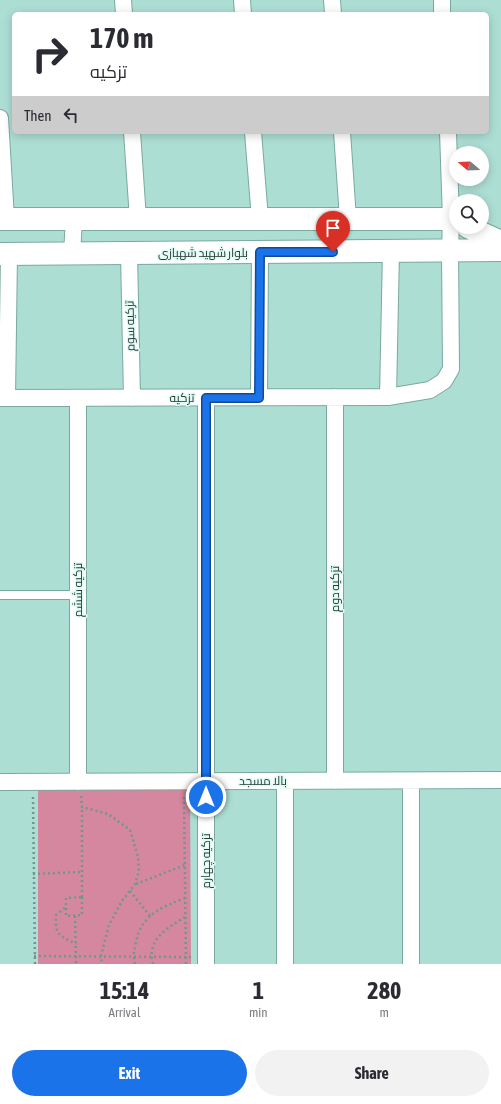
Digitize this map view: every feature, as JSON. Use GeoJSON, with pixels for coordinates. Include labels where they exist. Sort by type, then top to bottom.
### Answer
{"type":"FeatureCollection","features":[{"type":"Feature","properties":{"kind":"street"},"geometry":{"type":"LineString","coordinates":[[123,0],[124,12]]}},
{"type":"Feature","properties":{"kind":"street"},"geometry":{"type":"LineString","coordinates":[[242,0],[243,12]]}},
{"type":"Feature","properties":{"kind":"street"},"geometry":{"type":"LineString","coordinates":[[332,0],[333,12]]}},
{"type":"Feature","properties":{"kind":"street"},"geometry":{"type":"LineString","coordinates":[[442,0],[442,12]]}},
{"type":"Feature","properties":{"kind":"street"},"geometry":{"type":"LineString","coordinates":[[0,118],[3,219],[348,219],[449,223]]}},
{"type":"Feature","properties":{"kind":"street"},"geometry":{"type":"LineString","coordinates":[[132,134],[138,219]]}},
{"type":"Feature","properties":{"kind":"street"},"geometry":{"type":"LineString","coordinates":[[253,134],[260,219]]}},
{"type":"Feature","properties":{"kind":"street"},"geometry":{"type":"LineString","coordinates":[[342,134],[348,219]]}},
{"type":"Feature","properties":{"kind":"street","name":"تزکیه"},"geometry":{"type":"LineString","coordinates":[[448,134],[455,194]]}},
{"type":"Feature","properties":{"kind":"street"},"geometry":{"type":"LineString","coordinates":[[72,254],[74,219]]}},
{"type":"Feature","properties":{"kind":"street","name":"تزکیه"},"geometry":{"type":"LineString","coordinates":[[4,398],[388,397],[430,390],[444,381],[451,369],[450,251],[455,234]]}},
{"type":"Feature","properties":{"kind":"street"},"geometry":{"type":"LineString","coordinates":[[483,234],[501,242]]}},
{"type":"Feature","properties":{"kind":"street","name":"بلوار شهید شهبازی"},"geometry":{"type":"LineString","coordinates":[[4,254],[501,250]]}},
{"type":"Feature","properties":{"kind":"street"},"geometry":{"type":"LineString","coordinates":[[388,397],[391,251]]}},
{"type":"Feature","properties":{"kind":"street"},"geometry":{"type":"LineString","coordinates":[[259,398],[260,252]]}},
{"type":"Feature","properties":{"kind":"street","name":"تزکیه سوم"},"geometry":{"type":"LineString","coordinates":[[129,253],[132,398]]}},
{"type":"Feature","properties":{"kind":"street"},"geometry":{"type":"LineString","coordinates":[[4,254],[4,398]]}},
{"type":"Feature","properties":{"kind":"street","name":"تزکیه دوم"},"geometry":{"type":"LineString","coordinates":[[335,397],[335,781]]}},
{"type":"Feature","properties":{"kind":"street","name":"تزکیه ششم"},"geometry":{"type":"LineString","coordinates":[[78,398],[80,789]]}},
{"type":"Feature","properties":{"kind":"street","name":"تزکیه چهارم"},"geometry":{"type":"LineString","coordinates":[[206,398],[206,960]]}},
{"type":"Feature","properties":{"kind":"street"},"geometry":{"type":"LineString","coordinates":[[411,780],[411,964]]}},
{"type":"Feature","properties":{"kind":"street","name":"بالا مسجد"},"geometry":{"type":"LineString","coordinates":[[0,782],[80,789],[206,782],[501,780]]}},
{"type":"Feature","properties":{"kind":"street"},"geometry":{"type":"LineString","coordinates":[[285,781],[285,964]]}},
{"type":"Feature","properties":{"kind":"lane"},"geometry":{"type":"LineString","coordinates":[[0,595],[78,595]]}},
{"type":"Feature","properties":{"kind":"path"},"geometry":{"type":"LineString","coordinates":[[80,789],[82,808],[82,872],[82,898],[82,916],[66,916],[66,898],[82,898]]}},
{"type":"Feature","properties":{"kind":"path"},"geometry":{"type":"LineString","coordinates":[[34,964],[33,797],[40,797]]}},
{"type":"Feature","properties":{"kind":"path"},"geometry":{"type":"LineString","coordinates":[[177,797],[185,797],[186,964]]}},
{"type":"Feature","properties":{"kind":"path"},"geometry":{"type":"LineString","coordinates":[[82,808],[108,814],[130,830],[138,857],[139,871],[135,884],[122,901],[109,925],[101,956],[102,964]]}},
{"type":"Feature","properties":{"kind":"path"},"geometry":{"type":"LineString","coordinates":[[135,884],[185,865]]}},
{"type":"Feature","properties":{"kind":"path"},"geometry":{"type":"LineString","coordinates":[[33,874],[82,872]]}},
{"type":"Feature","properties":{"kind":"path"},"geometry":{"type":"LineString","coordinates":[[130,891],[150,916]]}},
{"type":"Feature","properties":{"kind":"path"},"geometry":{"type":"LineString","coordinates":[[134,964],[133,956],[137,933],[150,916],[163,907],[185,898]]}},
{"type":"Feature","properties":{"kind":"path"},"geometry":{"type":"LineString","coordinates":[[66,907],[56,915],[55,926],[60,936],[76,944]]}},
{"type":"Feature","properties":{"kind":"path"},"geometry":{"type":"LineString","coordinates":[[76,916],[76,964]]}},
{"type":"Feature","properties":{"kind":"path"},"geometry":{"type":"LineString","coordinates":[[153,964],[151,957],[153,946],[161,933],[186,917]]}},
{"type":"Feature","properties":{"kind":"path"},"geometry":{"type":"LineString","coordinates":[[34,956],[133,956],[206,960]]}},
{"type":"Feature","properties":{"kind":"shaded area"},"geometry":{"type":"Polygon","coordinates":[[[190,789],[191,964],[38,964],[38,790],[190,789]]]}},
{"type":"Feature","properties":{"kind":"route"},"geometry":{"type":"LineString","coordinates":[[206,797],[206,398],[259,398],[260,252],[333,252]]}}]}
